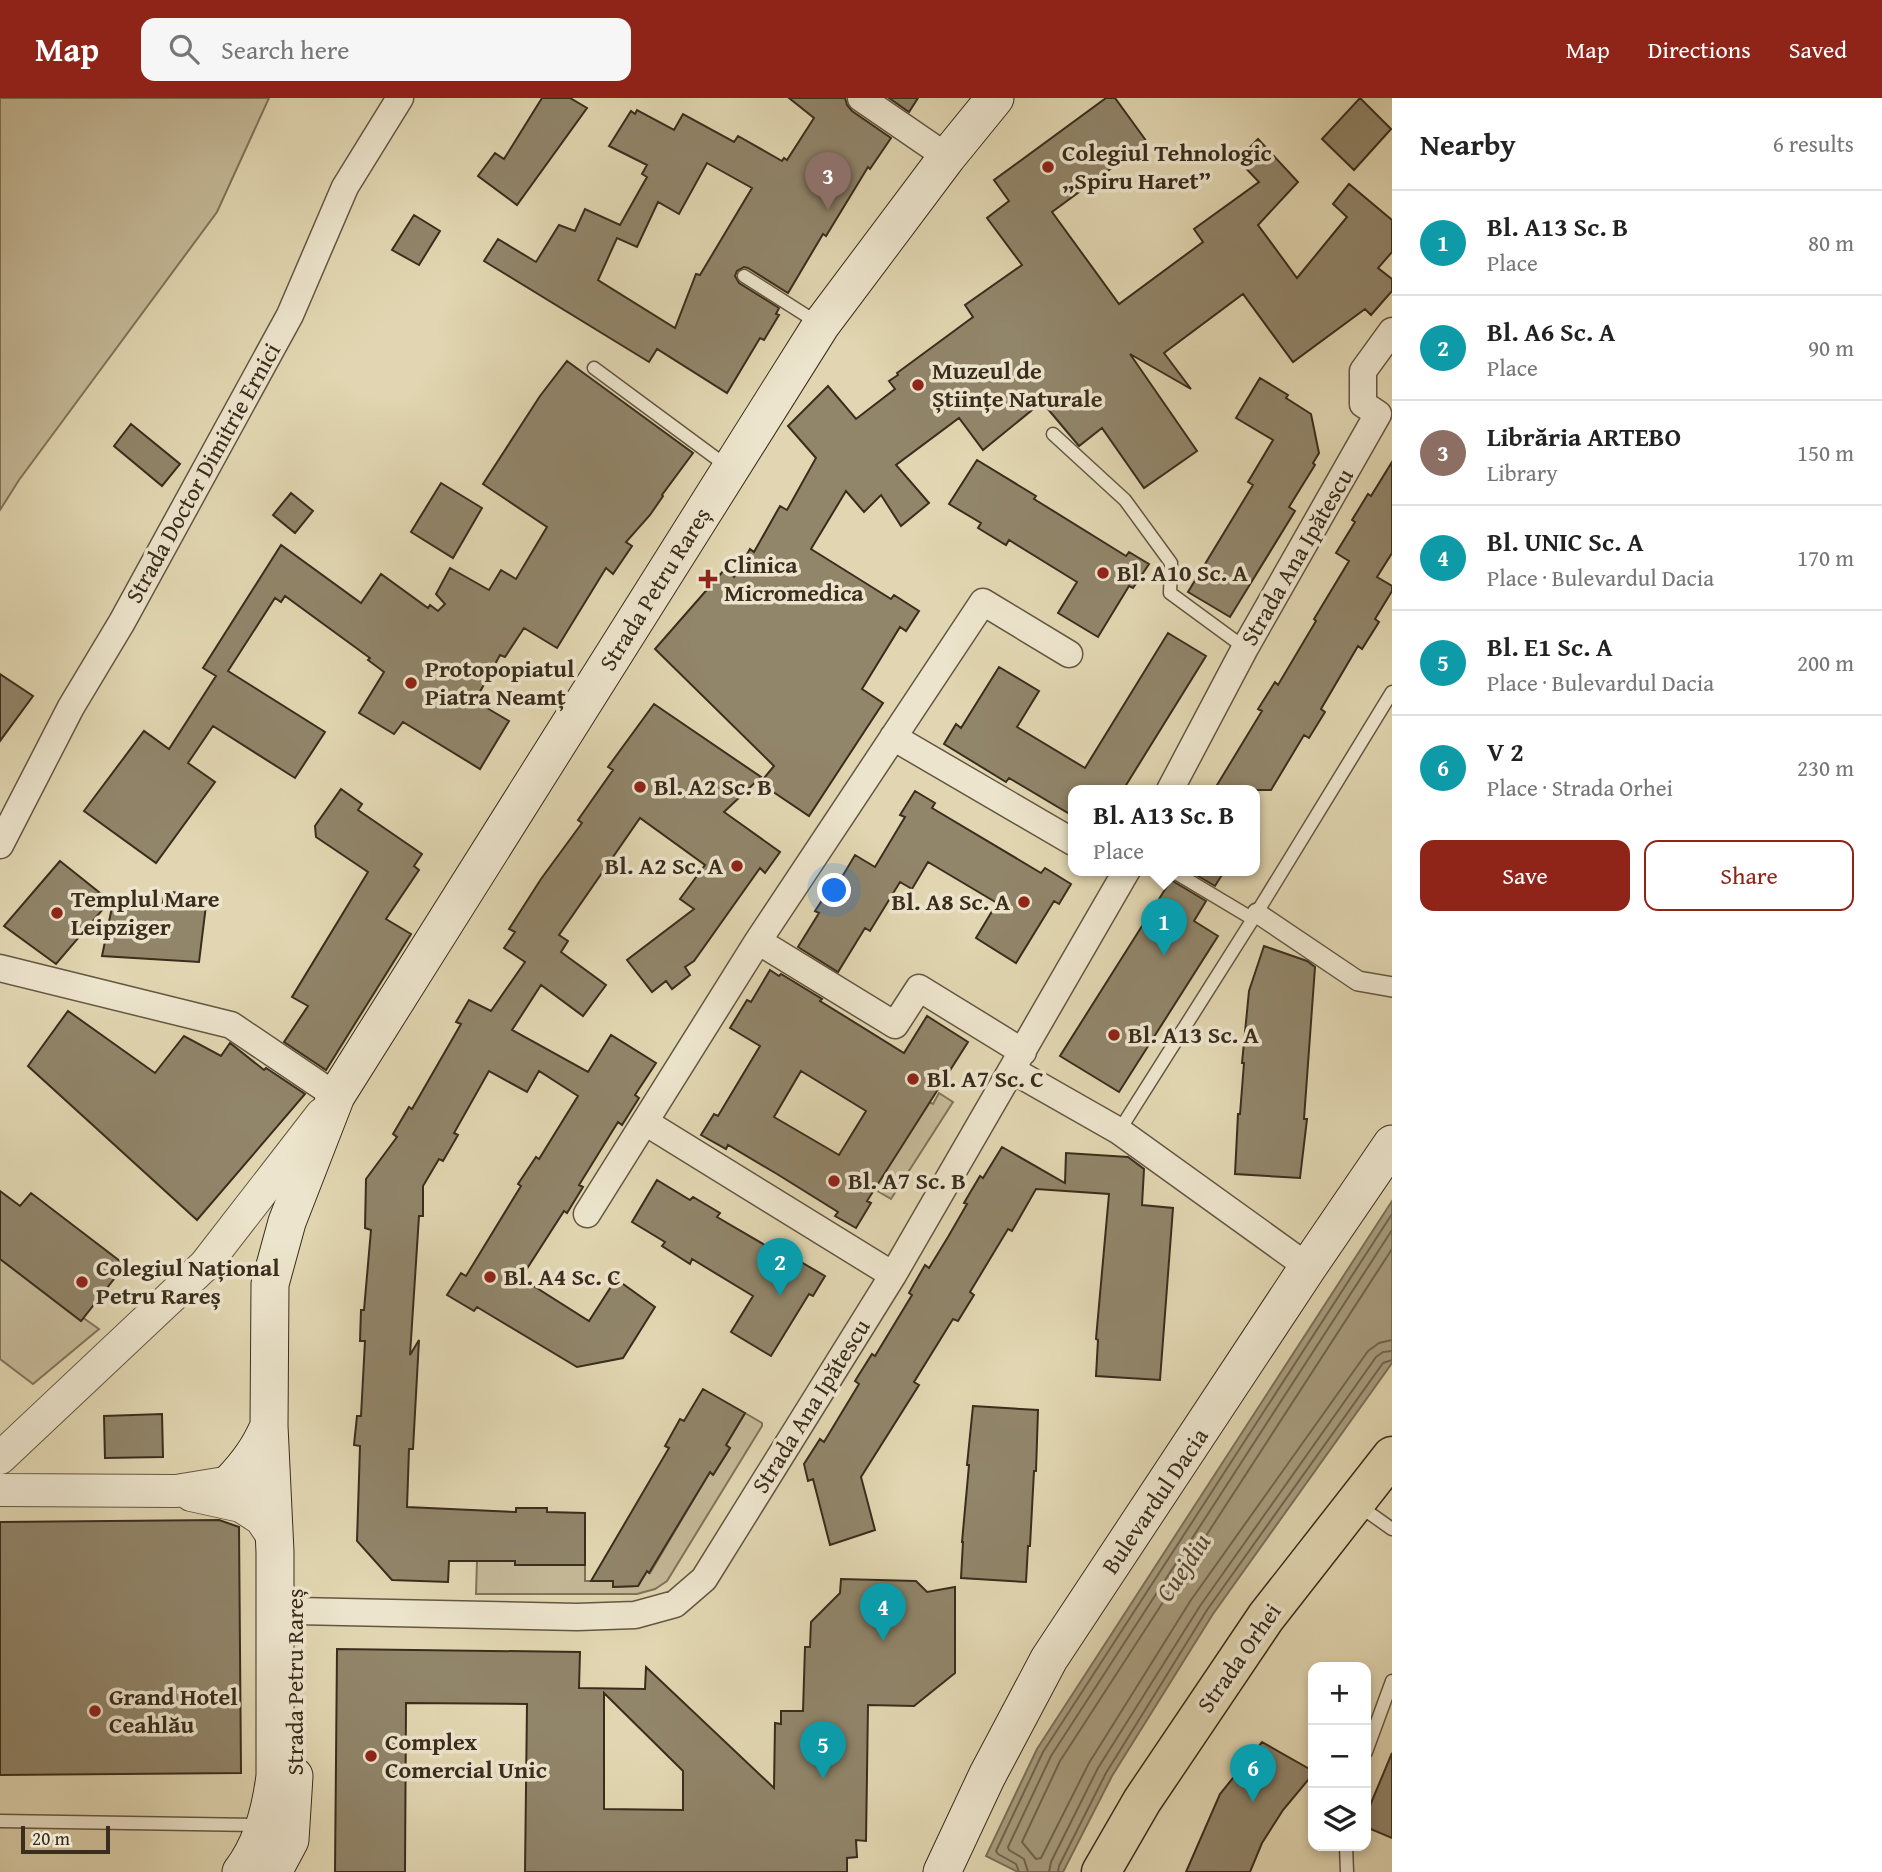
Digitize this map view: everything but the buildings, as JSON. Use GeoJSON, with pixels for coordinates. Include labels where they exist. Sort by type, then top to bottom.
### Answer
{"type":"FeatureCollection","features":[{"type":"Feature","properties":{"kind":"main road","name":"Strada Petru Rareș"},"geometry":{"type":"LineString","coordinates":[[280,1846],[273,1795],[275,1540],[269,1426],[270,1284],[287,1222],[336,1096],[821,325],[947,157],[995,98]]}},
{"type":"Feature","properties":{"kind":"main road","name":"Bulevardul Dacia"},"geometry":{"type":"LineString","coordinates":[[942,1872],[993,1764],[1049,1659],[1392,1144]]}},
{"type":"Feature","properties":{"kind":"main road"},"geometry":{"type":"LineString","coordinates":[[231,1482],[249,1463],[269,1426]]}},
{"type":"Feature","properties":{"kind":"main road","name":"Strada Orhei"},"geometry":{"type":"LineString","coordinates":[[1101,1872],[1142,1801],[1266,1616],[1392,1456]]}},
{"type":"Feature","properties":{"kind":"main road","name":"Strada Petru Rareș"},"geometry":{"type":"LineString","coordinates":[[273,1495],[290,1515],[293,1527],[296,1611],[295,1776],[273,1872]]}},
{"type":"Feature","properties":{"kind":"main road","name":"Strada Petru Rareș"},"geometry":{"type":"LineString","coordinates":[[241,1872],[280,1846]]}},
{"type":"Feature","properties":{"kind":"street","name":"Strada Doctor Dimitrie Ernici"},"geometry":{"type":"LineString","coordinates":[[0,845],[71,708],[122,622],[290,315],[345,187],[400,98]]}},
{"type":"Feature","properties":{"kind":"street"},"geometry":{"type":"LineString","coordinates":[[861,98],[947,157]]}},
{"type":"Feature","properties":{"kind":"street","name":"Strada Ana Ipătescu"},"geometry":{"type":"LineString","coordinates":[[1173,785],[1245,648],[1385,419],[1363,404],[1363,371],[1392,331]]}},
{"type":"Feature","properties":{"kind":"street"},"geometry":{"type":"LineString","coordinates":[[587,1214],[758,941],[983,602],[1069,654]]}},
{"type":"Feature","properties":{"kind":"street"},"geometry":{"type":"LineString","coordinates":[[893,737],[1068,839]]}},
{"type":"Feature","properties":{"kind":"street","name":"Strada Ana Ipătescu"},"geometry":{"type":"LineString","coordinates":[[296,1611],[577,1617],[635,1615],[675,1604],[704,1579],[893,1275],[1018,1061],[1121,876]]}},
{"type":"Feature","properties":{"kind":"street"},"geometry":{"type":"LineString","coordinates":[[1255,916],[1358,981],[1392,987]]}},
{"type":"Feature","properties":{"kind":"street"},"geometry":{"type":"LineString","coordinates":[[758,941],[895,1025],[919,988],[1308,1267]]}},
{"type":"Feature","properties":{"kind":"street"},"geometry":{"type":"LineString","coordinates":[[0,968],[231,1025],[336,1096]]}},
{"type":"Feature","properties":{"kind":"street","name":"Strada Petru Rareș"},"geometry":{"type":"LineString","coordinates":[[0,1458],[205,1265],[336,1096]]}},
{"type":"Feature","properties":{"kind":"street"},"geometry":{"type":"LineString","coordinates":[[645,1122],[893,1275]]}},
{"type":"Feature","properties":{"kind":"street"},"geometry":{"type":"LineString","coordinates":[[0,1490],[176,1491],[231,1482],[259,1485],[273,1495]]}},
{"type":"Feature","properties":{"kind":"street"},"geometry":{"type":"LineString","coordinates":[[176,1491],[241,1506],[261,1519],[275,1540]]}},
{"type":"Feature","properties":{"kind":"lane"},"geometry":{"type":"LineString","coordinates":[[744,276],[821,325]]}},
{"type":"Feature","properties":{"kind":"lane"},"geometry":{"type":"LineString","coordinates":[[594,368],[731,469]]}},
{"type":"Feature","properties":{"kind":"lane"},"geometry":{"type":"LineString","coordinates":[[1053,434],[1125,500],[1171,563],[1170,593],[1245,648]]}},
{"type":"Feature","properties":{"kind":"lane"},"geometry":{"type":"LineString","coordinates":[[1119,1131],[1392,692]]}},
{"type":"Feature","properties":{"kind":"lane"},"geometry":{"type":"LineString","coordinates":[[1182,876],[1255,916]]}},
{"type":"Feature","properties":{"kind":"lane"},"geometry":{"type":"LineString","coordinates":[[1356,1503],[1392,1529]]}},
{"type":"Feature","properties":{"kind":"lane"},"geometry":{"type":"LineString","coordinates":[[1371,1738],[1392,1681]]}},
{"type":"Feature","properties":{"kind":"lane"},"geometry":{"type":"LineString","coordinates":[[0,1821],[280,1846]]}},
{"type":"Feature","properties":{"kind":"lane"},"geometry":{"type":"LineString","coordinates":[[1346,1851],[1347,1872]]}},
{"type":"Feature","properties":{"kind":"shaded area"},"geometry":{"type":"Polygon","coordinates":[[[0,98],[269,98],[217,212],[19,480],[0,510],[0,98]]]}},
{"type":"Feature","properties":{"kind":"shaded area"},"geometry":{"type":"Polygon","coordinates":[[[939,1093],[953,1102],[891,1199],[874,1189],[929,1102],[933,1104],[939,1093]]]}},
{"type":"Feature","properties":{"kind":"shaded area"},"geometry":{"type":"Polygon","coordinates":[[[0,1259],[99,1329],[33,1384],[0,1359],[0,1259]]]}},
{"type":"Feature","properties":{"kind":"shaded area"},"geometry":{"type":"Polygon","coordinates":[[[745,1413],[762,1423],[762,1426],[667,1581],[655,1589],[637,1594],[476,1594],[477,1561],[585,1561],[585,1581],[613,1581],[613,1587],[638,1586],[647,1571],[650,1573],[710,1472],[714,1474],[730,1448],[726,1445],[745,1413]]]}},
{"type":"Feature","properties":{"kind":"water","name":"Cuejdiu"},"geometry":{"type":"Polygon","coordinates":[[[1392,1201],[1392,1363],[1213,1614],[1112,1776],[1063,1872],[1018,1872],[986,1856],[1037,1749],[1392,1201]]]}},
{"type":"Feature","properties":{"kind":"place","name":"Colegiul Tehnologic „Spiru Haret”"},"geometry":{"type":"Point","coordinates":[1048,167]}},
{"type":"Feature","properties":{"kind":"place","name":"Librăria ARTEBO"},"geometry":{"type":"Point","coordinates":[828,210]}},
{"type":"Feature","properties":{"kind":"place","name":"Muzeul de Științe Naturale"},"geometry":{"type":"Point","coordinates":[918,385]}},
{"type":"Feature","properties":{"kind":"place","name":"Bl. A10 Sc. A"},"geometry":{"type":"Point","coordinates":[1103,573]}},
{"type":"Feature","properties":{"kind":"place","name":"Clinica Micromedica"},"geometry":{"type":"Point","coordinates":[708,579]}},
{"type":"Feature","properties":{"kind":"place","name":"Protopopiatul Piatra Neamț"},"geometry":{"type":"Point","coordinates":[411,683]}},
{"type":"Feature","properties":{"kind":"place","name":"Bl. A2 Sc. B"},"geometry":{"type":"Point","coordinates":[640,787]}},
{"type":"Feature","properties":{"kind":"place","name":"Bl. A2 Sc. A"},"geometry":{"type":"Point","coordinates":[737,866]}},
{"type":"Feature","properties":{"kind":"place","name":"Bl. A8 Sc. A"},"geometry":{"type":"Point","coordinates":[1024,902]}},
{"type":"Feature","properties":{"kind":"place","name":"Templul Mare Leipziger"},"geometry":{"type":"Point","coordinates":[57,913]}},
{"type":"Feature","properties":{"kind":"place","name":"Bl. A13 Sc. B"},"geometry":{"type":"Point","coordinates":[1164,956]}},
{"type":"Feature","properties":{"kind":"place","name":"Bl. A13 Sc. A"},"geometry":{"type":"Point","coordinates":[1114,1035]}},
{"type":"Feature","properties":{"kind":"place","name":"Bl. A7 Sc. C"},"geometry":{"type":"Point","coordinates":[913,1079]}},
{"type":"Feature","properties":{"kind":"place","name":"Bl. A7 Sc. B"},"geometry":{"type":"Point","coordinates":[834,1181]}},
{"type":"Feature","properties":{"kind":"place","name":"Bl. A4 Sc. C"},"geometry":{"type":"Point","coordinates":[490,1277]}},
{"type":"Feature","properties":{"kind":"place","name":"Colegiul Național Petru Rareș"},"geometry":{"type":"Point","coordinates":[82,1282]}},
{"type":"Feature","properties":{"kind":"place","name":"Bl. A6 Sc. A"},"geometry":{"type":"Point","coordinates":[780,1296]}},
{"type":"Feature","properties":{"kind":"place","name":"Bl. UNIC Sc. A"},"geometry":{"type":"Point","coordinates":[883,1641]}},
{"type":"Feature","properties":{"kind":"place","name":"Grand Hotel Ceahlău"},"geometry":{"type":"Point","coordinates":[95,1711]}},
{"type":"Feature","properties":{"kind":"place","name":"Complex Comercial Unic"},"geometry":{"type":"Point","coordinates":[371,1756]}},
{"type":"Feature","properties":{"kind":"place","name":"Bl. E1 Sc. A"},"geometry":{"type":"Point","coordinates":[823,1779]}},
{"type":"Feature","properties":{"kind":"place","name":"V 2"},"geometry":{"type":"Point","coordinates":[1253,1802]}}]}
